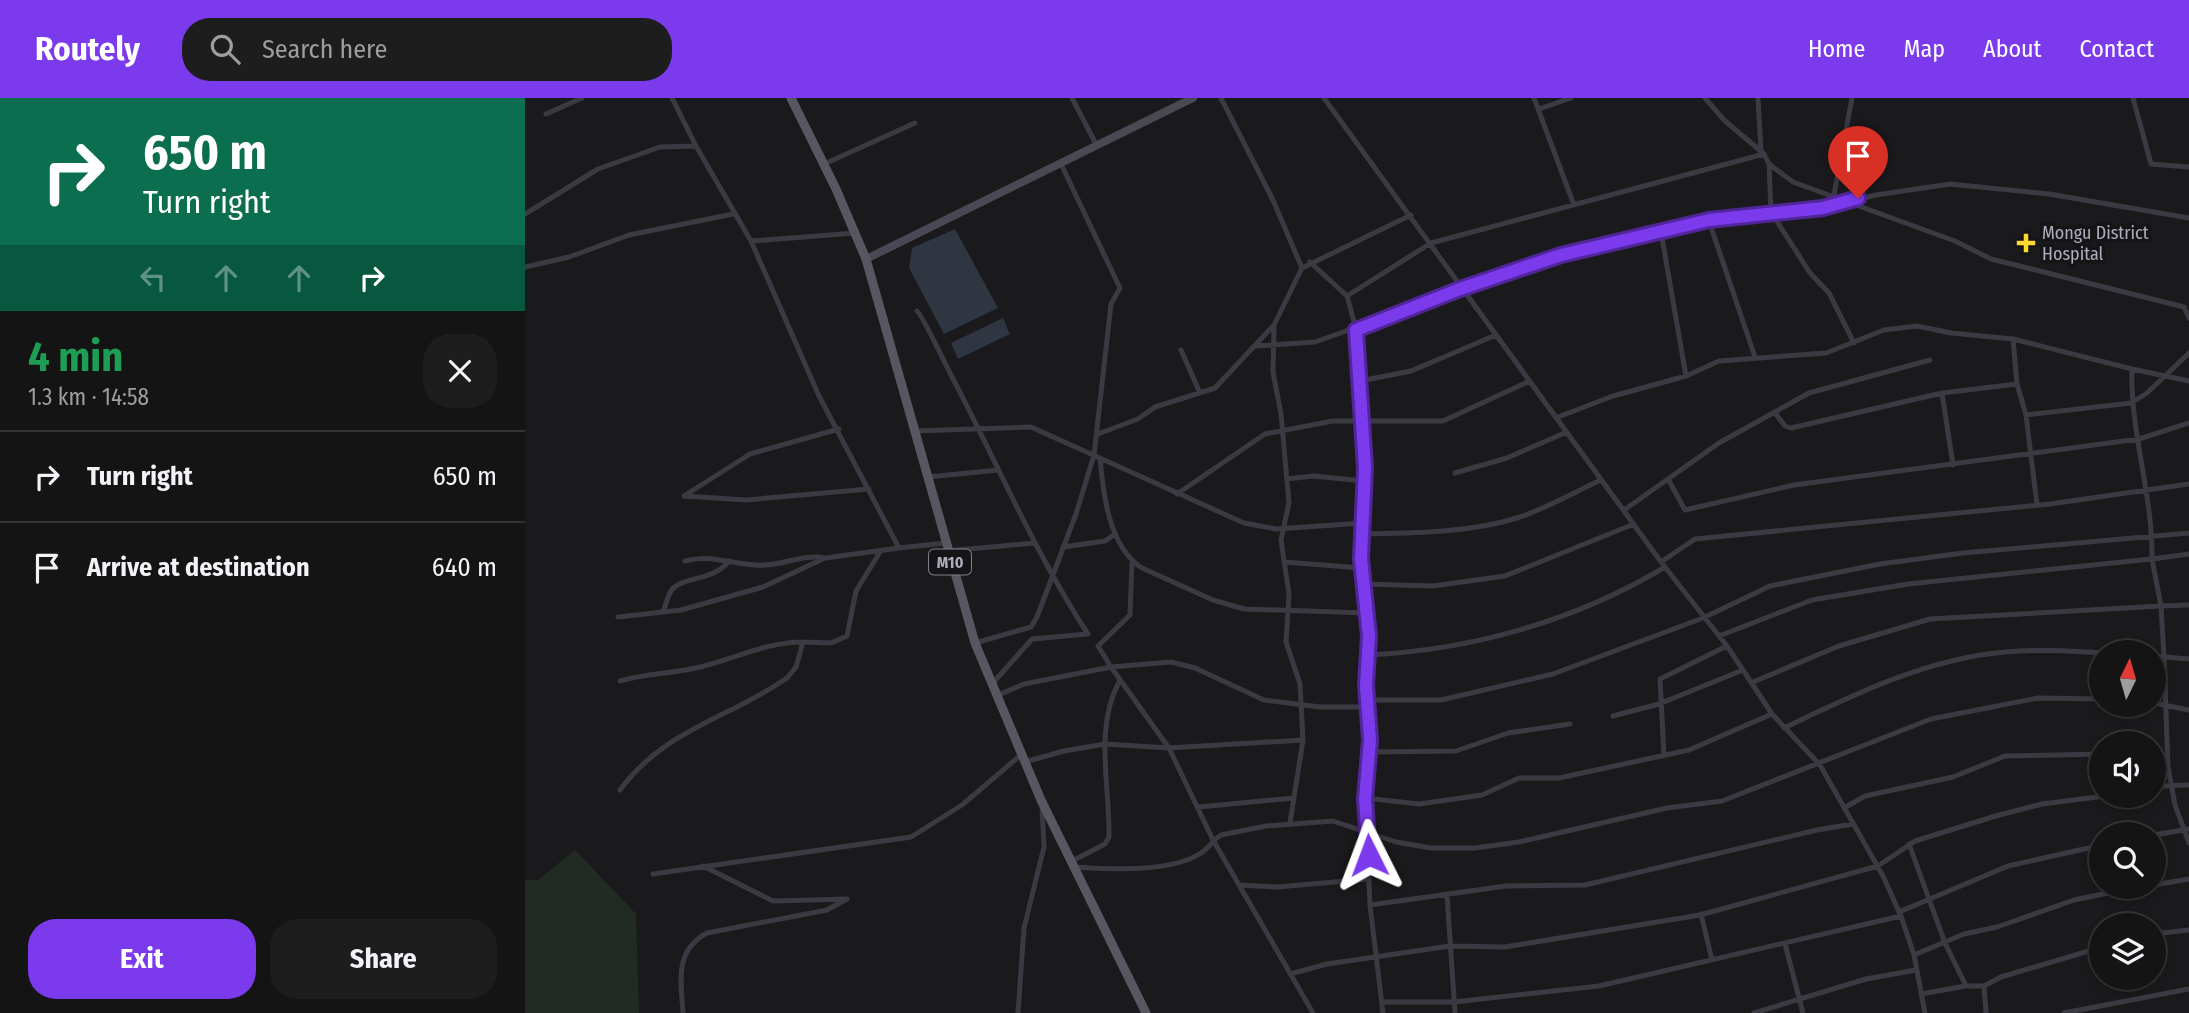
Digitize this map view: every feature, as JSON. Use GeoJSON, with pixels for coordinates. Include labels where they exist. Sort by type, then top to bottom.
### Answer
{"type":"FeatureCollection","features":[{"type":"Feature","properties":{"kind":"main road","name":"M10"},"geometry":{"type":"LineString","coordinates":[[791,98],[866,259],[975,643],[1041,800],[1146,1013]]}},
{"type":"Feature","properties":{"kind":"main road"},"geometry":{"type":"LineString","coordinates":[[866,259],[1193,98]]}},
{"type":"Feature","properties":{"kind":"street"},"geometry":{"type":"LineString","coordinates":[[546,114],[582,98]]}},
{"type":"Feature","properties":{"kind":"street"},"geometry":{"type":"LineString","coordinates":[[672,98],[733,214],[751,241],[814,385],[899,548]]}},
{"type":"Feature","properties":{"kind":"street"},"geometry":{"type":"LineString","coordinates":[[1072,98],[1097,146]]}},
{"type":"Feature","properties":{"kind":"street"},"geometry":{"type":"LineString","coordinates":[[1221,98],[1273,200],[1302,268]]}},
{"type":"Feature","properties":{"kind":"street"},"geometry":{"type":"LineString","coordinates":[[1324,98],[1431,243],[1460,289],[1558,418],[1663,565],[1727,646],[1772,714],[1820,765],[1878,866],[1900,914],[1914,955],[1925,1013]]}},
{"type":"Feature","properties":{"kind":"street"},"geometry":{"type":"LineString","coordinates":[[1534,98],[1574,205]]}},
{"type":"Feature","properties":{"kind":"street"},"geometry":{"type":"LineString","coordinates":[[1539,109],[1571,98]]}},
{"type":"Feature","properties":{"kind":"street"},"geometry":{"type":"LineString","coordinates":[[1705,98],[1724,120],[1762,153],[1769,164],[1793,182],[1967,245],[1991,259],[2183,307],[2189,318]]}},
{"type":"Feature","properties":{"kind":"street"},"geometry":{"type":"LineString","coordinates":[[1758,98],[1762,153]]}},
{"type":"Feature","properties":{"kind":"street"},"geometry":{"type":"LineString","coordinates":[[1835,195],[1851,98]]}},
{"type":"Feature","properties":{"kind":"street"},"geometry":{"type":"LineString","coordinates":[[2133,98],[2151,164],[2189,166]]}},
{"type":"Feature","properties":{"kind":"street"},"geometry":{"type":"LineString","coordinates":[[824,164],[915,123]]}},
{"type":"Feature","properties":{"kind":"street"},"geometry":{"type":"LineString","coordinates":[[525,215],[598,169],[660,147],[696,146]]}},
{"type":"Feature","properties":{"kind":"street"},"geometry":{"type":"LineString","coordinates":[[1347,296],[1431,243],[1762,153]]}},
{"type":"Feature","properties":{"kind":"street"},"geometry":{"type":"LineString","coordinates":[[1061,164],[1120,288],[1111,304],[1097,456],[1115,534],[1132,562],[1169,582],[1244,609],[1367,613]]}},
{"type":"Feature","properties":{"kind":"street"},"geometry":{"type":"LineString","coordinates":[[1769,164],[1771,212],[1810,273],[1829,293],[1854,343]]}},
{"type":"Feature","properties":{"kind":"street"},"geometry":{"type":"LineString","coordinates":[[1256,346],[1315,342],[1356,330],[1460,289],[1561,255],[1709,220],[1823,208],[1850,201],[1967,184],[2058,195],[2189,218]]}},
{"type":"Feature","properties":{"kind":"street"},"geometry":{"type":"LineString","coordinates":[[525,267],[569,257],[629,235],[733,214]]}},
{"type":"Feature","properties":{"kind":"street"},"geometry":{"type":"LineString","coordinates":[[1098,434],[1138,419],[1155,407],[1215,388],[1274,325],[1302,268],[1411,215]]}},
{"type":"Feature","properties":{"kind":"street"},"geometry":{"type":"LineString","coordinates":[[1709,220],[1755,357]]}},
{"type":"Feature","properties":{"kind":"street"},"geometry":{"type":"LineString","coordinates":[[1661,232],[1686,376]]}},
{"type":"Feature","properties":{"kind":"street"},"geometry":{"type":"LineString","coordinates":[[751,241],[855,233]]}},
{"type":"Feature","properties":{"kind":"street"},"geometry":{"type":"LineString","coordinates":[[1310,262],[1347,296],[1356,330],[1363,420],[1362,568],[1368,655],[1369,752],[1365,799],[1369,833],[1370,905],[1383,1013]]}},
{"type":"Feature","properties":{"kind":"street"},"geometry":{"type":"LineString","coordinates":[[917,311],[924,316],[930,338],[1052,579],[1119,682],[1170,748],[1221,855],[1313,1013]]}},
{"type":"Feature","properties":{"kind":"street"},"geometry":{"type":"LineString","coordinates":[[1274,325],[1273,372],[1282,428],[1289,503],[1283,528],[1288,611],[1286,642],[1300,684],[1303,740],[1290,823]]}},
{"type":"Feature","properties":{"kind":"street"},"geometry":{"type":"LineString","coordinates":[[1558,418],[1613,396],[1686,376],[1719,361],[1807,356],[1854,343],[1884,330],[1917,326],[1959,334],[2013,338],[2189,381]]}},
{"type":"Feature","properties":{"kind":"street"},"geometry":{"type":"LineString","coordinates":[[1360,381],[1411,371],[1496,335]]}},
{"type":"Feature","properties":{"kind":"street"},"geometry":{"type":"LineString","coordinates":[[2013,338],[2017,384],[2026,415],[2037,505]]}},
{"type":"Feature","properties":{"kind":"street"},"geometry":{"type":"LineString","coordinates":[[1181,350],[1200,393]]}},
{"type":"Feature","properties":{"kind":"street"},"geometry":{"type":"LineString","coordinates":[[2026,415],[2131,402],[2189,353]]}},
{"type":"Feature","properties":{"kind":"street"},"geometry":{"type":"LineString","coordinates":[[1624,510],[1719,443],[1809,393],[1930,360]]}},
{"type":"Feature","properties":{"kind":"street"},"geometry":{"type":"LineString","coordinates":[[2132,369],[2131,402],[2139,439],[2144,492],[2152,535],[2152,559],[2161,606],[2163,640]]}},
{"type":"Feature","properties":{"kind":"street"},"geometry":{"type":"LineString","coordinates":[[1177,494],[1256,437],[1282,428],[1363,420],[1443,421],[1530,381]]}},
{"type":"Feature","properties":{"kind":"street"},"geometry":{"type":"LineString","coordinates":[[1775,413],[1785,426],[1791,428],[1943,393],[2017,384]]}},
{"type":"Feature","properties":{"kind":"street"},"geometry":{"type":"LineString","coordinates":[[1943,393],[1953,465]]}},
{"type":"Feature","properties":{"kind":"street"},"geometry":{"type":"LineString","coordinates":[[1668,479],[1685,510],[1794,485],[2139,439],[2189,423]]}},
{"type":"Feature","properties":{"kind":"street"},"geometry":{"type":"LineString","coordinates":[[915,431],[1031,427],[1244,523],[1283,528],[1363,523]]}},
{"type":"Feature","properties":{"kind":"street"},"geometry":{"type":"LineString","coordinates":[[839,429],[750,454],[684,496],[746,500],[869,489]]}},
{"type":"Feature","properties":{"kind":"street"},"geometry":{"type":"LineString","coordinates":[[1455,473],[1518,454],[1567,432]]}},
{"type":"Feature","properties":{"kind":"street"},"geometry":{"type":"LineString","coordinates":[[1032,639],[1031,627],[1052,579],[1097,456]]}},
{"type":"Feature","properties":{"kind":"street"},"geometry":{"type":"LineString","coordinates":[[927,477],[998,470]]}},
{"type":"Feature","properties":{"kind":"street"},"geometry":{"type":"LineString","coordinates":[[1287,479],[1313,476],[1364,481]]}},
{"type":"Feature","properties":{"kind":"street"},"geometry":{"type":"LineString","coordinates":[[1363,534],[1461,529],[1507,520],[1601,480]]}},
{"type":"Feature","properties":{"kind":"street"},"geometry":{"type":"LineString","coordinates":[[1368,655],[1416,653],[1540,624],[1616,594],[1663,565],[1695,539],[2037,505],[2189,484]]}},
{"type":"Feature","properties":{"kind":"street"},"geometry":{"type":"LineString","coordinates":[[1363,583],[1433,586],[1505,576],[1634,524]]}},
{"type":"Feature","properties":{"kind":"street"},"geometry":{"type":"LineString","coordinates":[[996,696],[1024,684],[1111,667],[1171,663],[1195,668],[1265,700],[1300,704],[1367,704],[1441,700],[1497,690],[1553,674],[1703,618],[1770,586],[1880,564],[2189,533]]}},
{"type":"Feature","properties":{"kind":"street"},"geometry":{"type":"LineString","coordinates":[[1063,547],[1105,541],[1115,534]]}},
{"type":"Feature","properties":{"kind":"street"},"geometry":{"type":"LineString","coordinates":[[685,561],[706,557],[767,566],[811,557],[825,558],[899,548],[1034,542]]}},
{"type":"Feature","properties":{"kind":"street"},"geometry":{"type":"LineString","coordinates":[[620,681],[645,674],[693,669],[746,651],[803,642],[831,643],[847,636],[856,591],[880,552]]}},
{"type":"Feature","properties":{"kind":"street"},"geometry":{"type":"LineString","coordinates":[[1719,636],[1812,600],[1908,584],[2189,554]]}},
{"type":"Feature","properties":{"kind":"street"},"geometry":{"type":"LineString","coordinates":[[618,617],[663,612],[742,594],[825,558]]}},
{"type":"Feature","properties":{"kind":"street"},"geometry":{"type":"LineString","coordinates":[[663,612],[670,592],[677,585],[720,573],[729,561]]}},
{"type":"Feature","properties":{"kind":"street"},"geometry":{"type":"LineString","coordinates":[[1098,646],[1130,615],[1132,562]]}},
{"type":"Feature","properties":{"kind":"street"},"geometry":{"type":"LineString","coordinates":[[1284,562],[1362,568]]}},
{"type":"Feature","properties":{"kind":"street"},"geometry":{"type":"LineString","coordinates":[[1753,682],[1839,646],[1930,619],[2189,606]]}},
{"type":"Feature","properties":{"kind":"street"},"geometry":{"type":"LineString","coordinates":[[975,643],[1031,627]]}},
{"type":"Feature","properties":{"kind":"street"},"geometry":{"type":"LineString","coordinates":[[992,684],[1032,639],[1088,634]]}},
{"type":"Feature","properties":{"kind":"street"},"geometry":{"type":"LineString","coordinates":[[620,790],[638,767],[664,744],[787,678],[796,667],[803,642]]}},
{"type":"Feature","properties":{"kind":"street"},"geometry":{"type":"LineString","coordinates":[[1664,756],[1659,704],[1660,679],[1727,646]]}},
{"type":"Feature","properties":{"kind":"street"},"geometry":{"type":"LineString","coordinates":[[1784,728],[1881,684],[1946,664],[2003,652],[2051,649],[2089,652]]}},
{"type":"Feature","properties":{"kind":"street"},"geometry":{"type":"LineString","coordinates":[[2167,657],[2189,659]]}},
{"type":"Feature","properties":{"kind":"street"},"geometry":{"type":"LineString","coordinates":[[1613,716],[1659,704],[1743,670]]}},
{"type":"Feature","properties":{"kind":"street"},"geometry":{"type":"LineString","coordinates":[[1072,865],[1105,844],[1109,837],[1105,744],[1111,707],[1119,682]]}},
{"type":"Feature","properties":{"kind":"street"},"geometry":{"type":"LineString","coordinates":[[1203,852],[1213,840],[1243,830],[1290,823],[1333,821],[1431,848],[1475,848],[1519,842],[1667,808],[1705,806],[1820,765],[1871,741],[1931,719],[2038,698],[2089,699]]}},
{"type":"Feature","properties":{"kind":"street"},"geometry":{"type":"LineString","coordinates":[[2167,705],[2189,710]]}},
{"type":"Feature","properties":{"kind":"street"},"geometry":{"type":"LineString","coordinates":[[1365,799],[1419,804],[1482,795],[1519,778],[1559,778],[1664,756],[1708,743],[1772,714]]}},
{"type":"Feature","properties":{"kind":"street"},"geometry":{"type":"LineString","coordinates":[[2166,718],[2171,785],[2189,843]]}},
{"type":"Feature","properties":{"kind":"street"},"geometry":{"type":"LineString","coordinates":[[1369,752],[1456,751],[1508,733],[1570,724]]}},
{"type":"Feature","properties":{"kind":"street"},"geometry":{"type":"LineString","coordinates":[[653,874],[911,837],[962,805],[1024,758],[1105,744],[1170,748],[1303,740]]}},
{"type":"Feature","properties":{"kind":"street"},"geometry":{"type":"LineString","coordinates":[[1844,808],[1873,793],[1953,777],[2005,756],[2089,754]]}},
{"type":"Feature","properties":{"kind":"street"},"geometry":{"type":"LineString","coordinates":[[2166,785],[2189,785]]}},
{"type":"Feature","properties":{"kind":"street"},"geometry":{"type":"LineString","coordinates":[[1199,807],[1294,798]]}},
{"type":"Feature","properties":{"kind":"street"},"geometry":{"type":"LineString","coordinates":[[1290,974],[1327,964],[1377,959],[1450,946],[1505,947],[1701,914],[1878,866],[1909,844],[2023,808],[2089,798]]}},
{"type":"Feature","properties":{"kind":"street"},"geometry":{"type":"LineString","coordinates":[[1018,1013],[1024,928],[1044,847],[1041,800]]}},
{"type":"Feature","properties":{"kind":"street"},"geometry":{"type":"LineString","coordinates":[[1370,905],[1506,886],[1585,885],[1692,862],[1817,830],[1853,824]]}},
{"type":"Feature","properties":{"kind":"street"},"geometry":{"type":"LineString","coordinates":[[2166,833],[2187,830]]}},
{"type":"Feature","properties":{"kind":"street"},"geometry":{"type":"LineString","coordinates":[[1909,844],[1945,943],[1966,986]]}},
{"type":"Feature","properties":{"kind":"street"},"geometry":{"type":"LineString","coordinates":[[1382,1002],[1454,1002],[1599,986],[1785,944],[1900,914],[2008,866],[2089,848]]}},
{"type":"Feature","properties":{"kind":"street"},"geometry":{"type":"LineString","coordinates":[[1072,865],[1152,867],[1203,852],[1221,855]]}},
{"type":"Feature","properties":{"kind":"street"},"geometry":{"type":"LineString","coordinates":[[683,1013],[681,964],[693,940],[707,933],[827,910],[847,900],[773,901],[702,865]]}},
{"type":"Feature","properties":{"kind":"street"},"geometry":{"type":"LineString","coordinates":[[1239,885],[1277,887],[1369,879]]}},
{"type":"Feature","properties":{"kind":"street"},"geometry":{"type":"LineString","coordinates":[[2166,883],[2189,879]]}},
{"type":"Feature","properties":{"kind":"street"},"geometry":{"type":"LineString","coordinates":[[1447,895],[1455,1013]]}},
{"type":"Feature","properties":{"kind":"street"},"geometry":{"type":"LineString","coordinates":[[1914,955],[2089,897]]}},
{"type":"Feature","properties":{"kind":"street"},"geometry":{"type":"LineString","coordinates":[[1701,914],[1712,960]]}},
{"type":"Feature","properties":{"kind":"street"},"geometry":{"type":"LineString","coordinates":[[2166,933],[2189,930]]}},
{"type":"Feature","properties":{"kind":"street"},"geometry":{"type":"LineString","coordinates":[[1785,944],[1803,1013]]}},
{"type":"Feature","properties":{"kind":"street"},"geometry":{"type":"LineString","coordinates":[[1921,994],[1966,986],[1984,986],[2001,976],[2089,951]]}},
{"type":"Feature","properties":{"kind":"street"},"geometry":{"type":"LineString","coordinates":[[1753,1013],[1866,979],[1916,970]]}},
{"type":"Feature","properties":{"kind":"street"},"geometry":{"type":"LineString","coordinates":[[1984,986],[1986,1013]]}},
{"type":"Feature","properties":{"kind":"street"},"geometry":{"type":"LineString","coordinates":[[2064,1013],[2189,989]]}},
{"type":"Feature","properties":{"kind":"shaded area"},"geometry":{"type":"Polygon","coordinates":[[[575,850],[636,914],[639,1013],[525,1013],[525,880],[538,880],[575,850]]]}},
{"type":"Feature","properties":{"kind":"water"},"geometry":{"type":"Polygon","coordinates":[[[955,229],[998,308],[944,334],[909,268],[912,248],[955,229]]]}},
{"type":"Feature","properties":{"kind":"water"},"geometry":{"type":"Polygon","coordinates":[[[1003,318],[1010,334],[958,359],[951,343],[1003,318]]]}},
{"type":"Feature","properties":{"kind":"place","name":"Mongu District Hospital"},"geometry":{"type":"Point","coordinates":[2026,243]}},
{"type":"Feature","properties":{"kind":"route"},"geometry":{"type":"LineString","coordinates":[[1369,855],[1365,799],[1370,740],[1366,685],[1369,636],[1361,559],[1365,468],[1356,330],[1460,289],[1561,255],[1709,220],[1823,208],[1858,198]]}}]}
